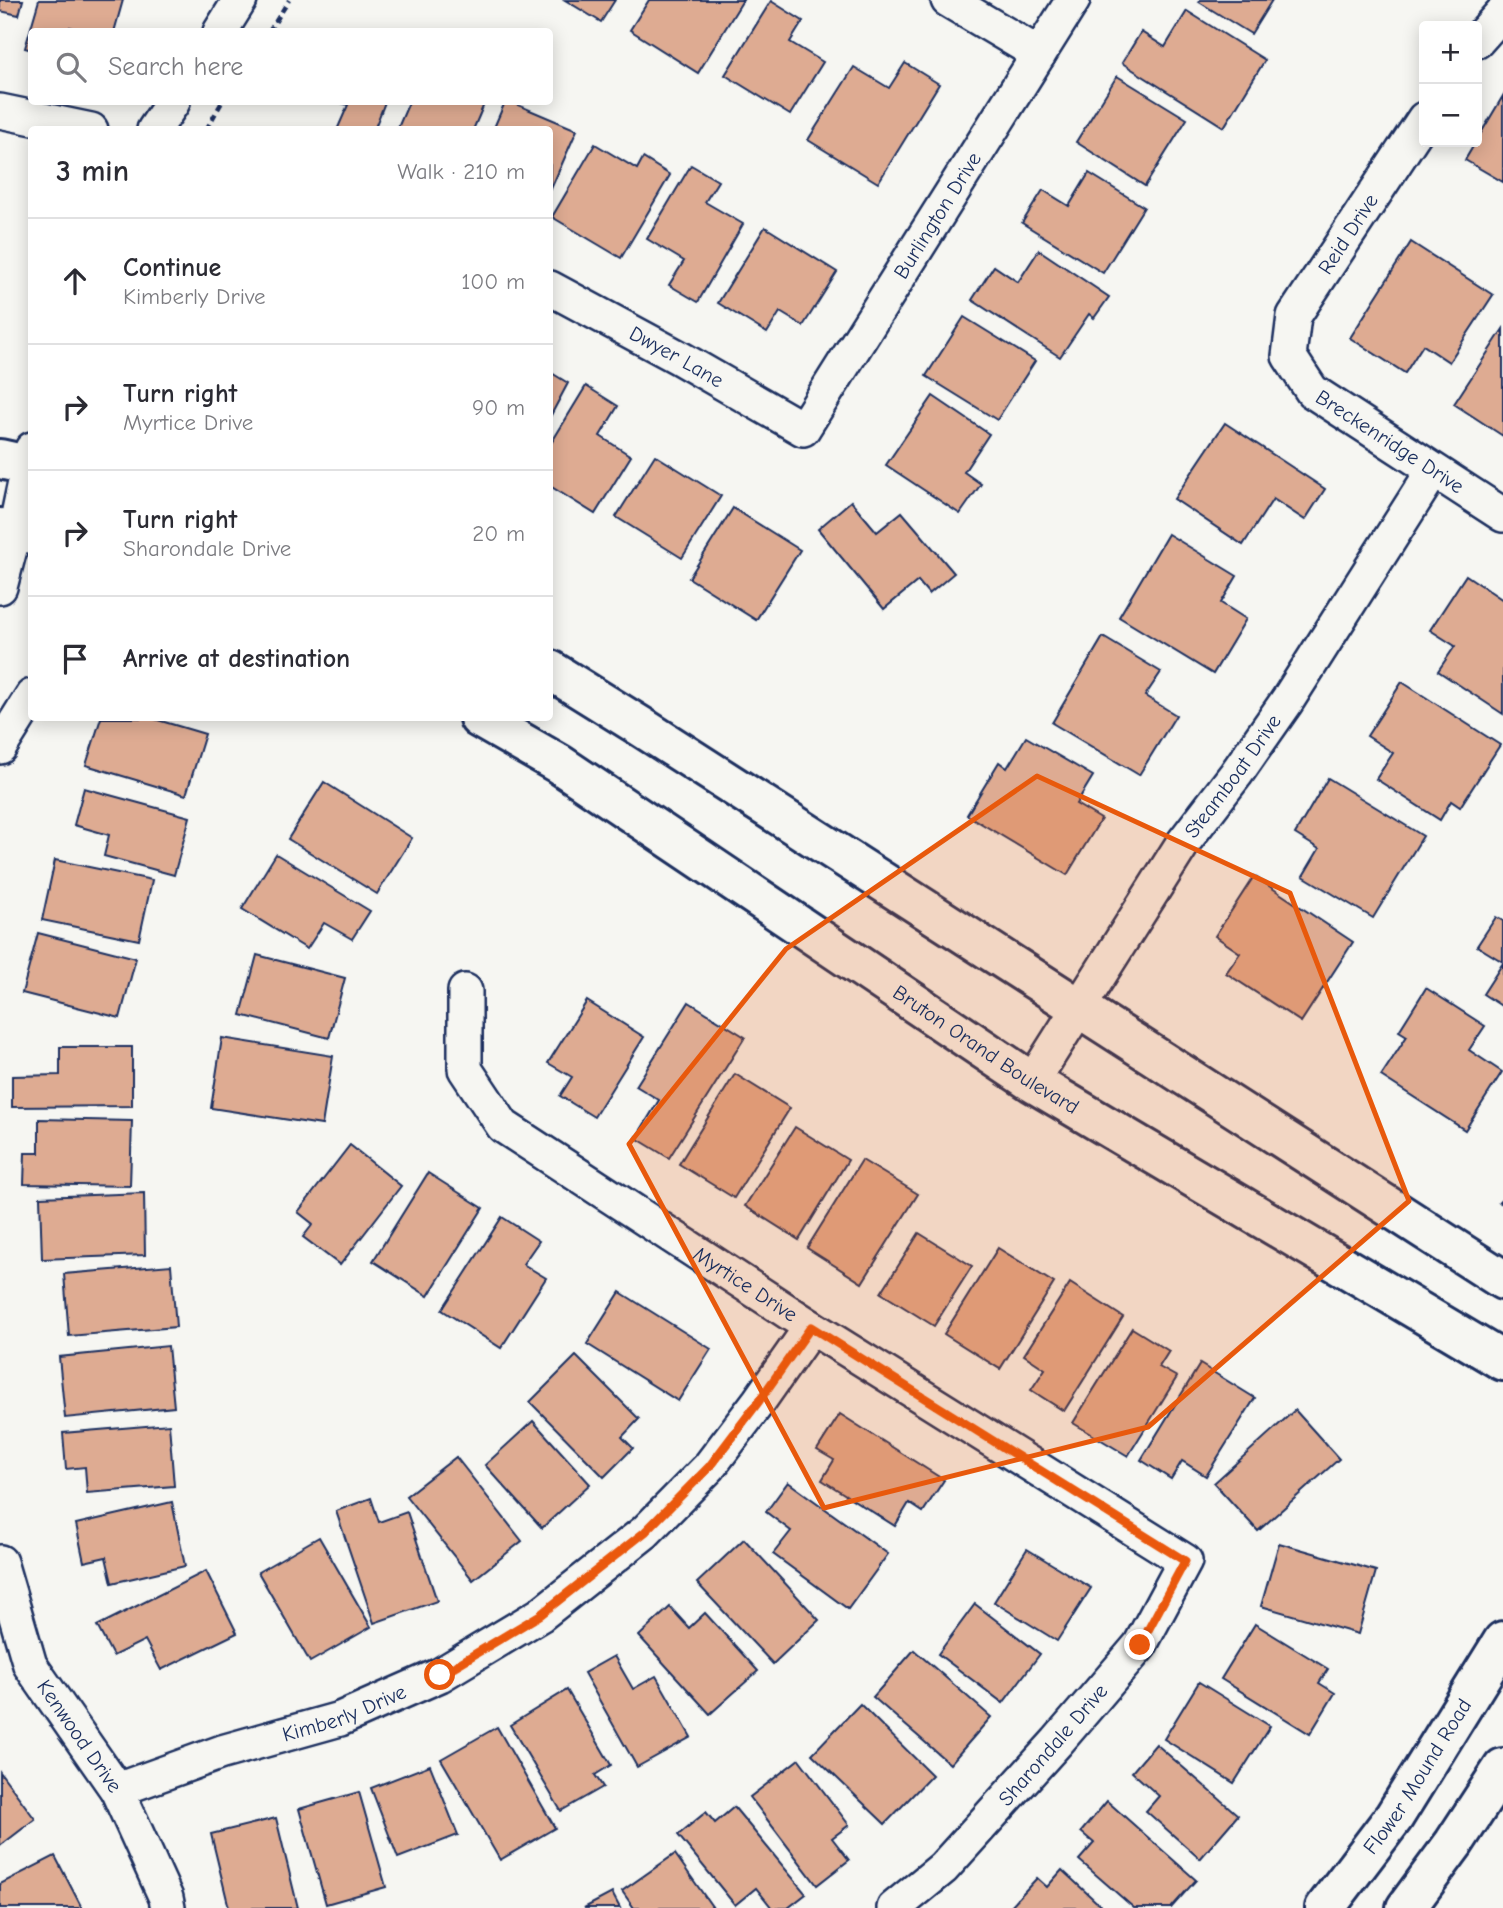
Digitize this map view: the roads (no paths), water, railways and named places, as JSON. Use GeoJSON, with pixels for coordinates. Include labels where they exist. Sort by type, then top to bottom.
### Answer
{"type":"FeatureCollection","features":[{"type":"Feature","properties":{"kind":"main road"},"geometry":{"type":"LineString","coordinates":[[553,672],[1503,1280]]}},
{"type":"Feature","properties":{"kind":"main road","name":"Bruton Orand Boulevard"},"geometry":{"type":"LineString","coordinates":[[484,721],[559,764],[1032,1082],[1503,1361]]}},
{"type":"Feature","properties":{"kind":"main road","name":"Flower Mound Road"},"geometry":{"type":"LineString","coordinates":[[1325,1908],[1394,1817],[1503,1641]]}},
{"type":"Feature","properties":{"kind":"main road"},"geometry":{"type":"LineString","coordinates":[[1406,1908],[1454,1843],[1503,1768]]}},
{"type":"Feature","properties":{"kind":"street"},"geometry":{"type":"LineString","coordinates":[[222,28],[240,0]]}},
{"type":"Feature","properties":{"kind":"street"},"geometry":{"type":"LineString","coordinates":[[948,0],[1038,54]]}},
{"type":"Feature","properties":{"kind":"street","name":"Burlington Drive"},"geometry":{"type":"LineString","coordinates":[[803,429],[1073,0]]}},
{"type":"Feature","properties":{"kind":"street"},"geometry":{"type":"LineString","coordinates":[[1482,35],[1503,12]]}},
{"type":"Feature","properties":{"kind":"street"},"geometry":{"type":"LineString","coordinates":[[157,126],[171,105]]}},
{"type":"Feature","properties":{"kind":"street"},"geometry":{"type":"LineString","coordinates":[[0,111],[72,126]]}},
{"type":"Feature","properties":{"kind":"street","name":"Reid Drive"},"geometry":{"type":"LineString","coordinates":[[1289,356],[1294,316],[1419,127]]}},
{"type":"Feature","properties":{"kind":"street","name":"Dwyer Lane"},"geometry":{"type":"LineString","coordinates":[[553,290],[803,429]]}},
{"type":"Feature","properties":{"kind":"street","name":"Breckenridge Drive"},"geometry":{"type":"LineString","coordinates":[[1289,356],[1312,391],[1503,516]]}},
{"type":"Feature","properties":{"kind":"street"},"geometry":{"type":"LineString","coordinates":[[0,587],[16,530],[23,460]]}},
{"type":"Feature","properties":{"kind":"street","name":"Steamboat Drive"},"geometry":{"type":"LineString","coordinates":[[1032,1082],[1183,843],[1287,701],[1433,471]]}},
{"type":"Feature","properties":{"kind":"street"},"geometry":{"type":"LineString","coordinates":[[0,747],[28,702]]}},
{"type":"Feature","properties":{"kind":"street","name":"Myrtice Drive"},"geometry":{"type":"LineString","coordinates":[[465,991],[465,1069],[503,1126],[811,1327],[1185,1561]]}},
{"type":"Feature","properties":{"kind":"street","name":"Kimberly Drive"},"geometry":{"type":"LineString","coordinates":[[117,1790],[222,1752],[340,1719],[440,1675],[540,1615],[645,1532],[709,1467],[811,1327]]}},
{"type":"Feature","properties":{"kind":"street","name":"Sharondale Drive"},"geometry":{"type":"LineString","coordinates":[[894,1908],[943,1868],[1140,1645],[1185,1561]]}},
{"type":"Feature","properties":{"kind":"street","name":"Kenwood Drive"},"geometry":{"type":"LineString","coordinates":[[0,1562],[30,1665],[117,1790],[169,1908]]}}]}
